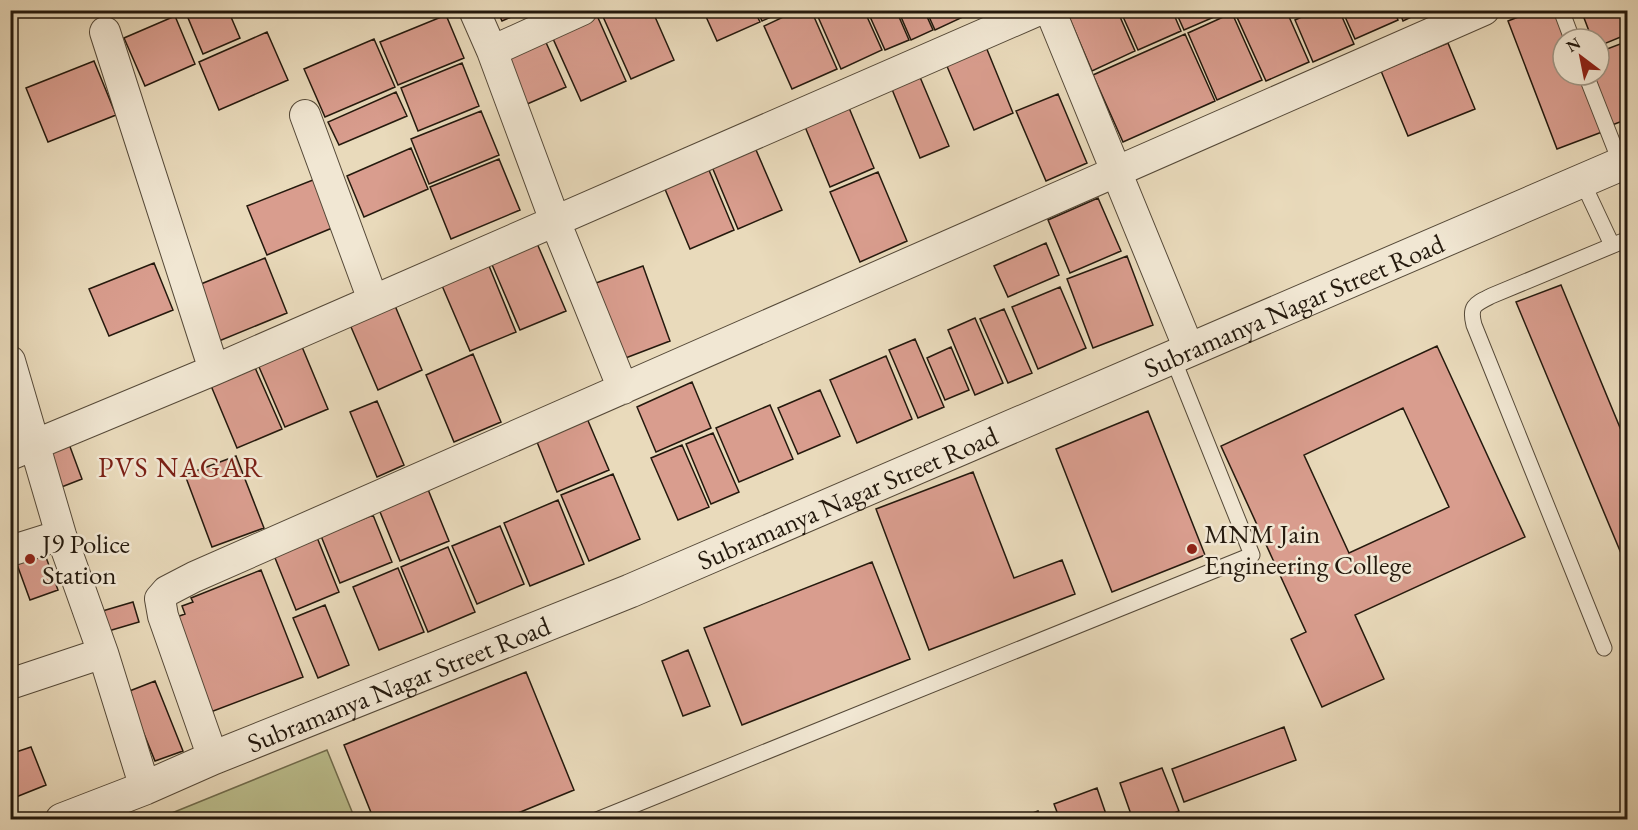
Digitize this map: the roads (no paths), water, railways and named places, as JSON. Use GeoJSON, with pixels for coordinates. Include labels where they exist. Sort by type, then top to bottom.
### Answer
{"type":"FeatureCollection","features":[{"type":"Feature","properties":{"kind":"street"},"geometry":{"type":"LineString","coordinates":[[474,10],[492,51],[555,221],[622,389]]}},
{"type":"Feature","properties":{"kind":"street"},"geometry":{"type":"LineString","coordinates":[[492,51],[582,10]]}},
{"type":"Feature","properties":{"kind":"street"},"geometry":{"type":"LineString","coordinates":[[22,450],[214,370],[1039,10]]}},
{"type":"Feature","properties":{"kind":"street"},"geometry":{"type":"LineString","coordinates":[[1050,10],[1116,172],[1180,353]]}},
{"type":"Feature","properties":{"kind":"street"},"geometry":{"type":"LineString","coordinates":[[213,759],[163,616],[160,599],[167,591],[476,452],[1484,10]]}},
{"type":"Feature","properties":{"kind":"street"},"geometry":{"type":"LineString","coordinates":[[105,32],[214,370]]}},
{"type":"Feature","properties":{"kind":"street"},"geometry":{"type":"LineString","coordinates":[[305,115],[373,300]]}},
{"type":"Feature","properties":{"kind":"street","name":"Subramanya Nagar Street Road"},"geometry":{"type":"LineString","coordinates":[[62,819],[145,788],[630,591],[1624,162]]}},
{"type":"Feature","properties":{"kind":"street"},"geometry":{"type":"LineString","coordinates":[[10,361],[22,450],[61,536],[103,653],[145,788]]}},
{"type":"Feature","properties":{"kind":"street"},"geometry":{"type":"LineString","coordinates":[[10,551],[61,536]]}},
{"type":"Feature","properties":{"kind":"street"},"geometry":{"type":"LineString","coordinates":[[10,684],[103,653]]}},
{"type":"Feature","properties":{"kind":"lane"},"geometry":{"type":"LineString","coordinates":[[1563,15],[1568,27]]}},
{"type":"Feature","properties":{"kind":"lane"},"geometry":{"type":"LineString","coordinates":[[1591,87],[1624,162]]}},
{"type":"Feature","properties":{"kind":"lane"},"geometry":{"type":"LineString","coordinates":[[1582,181],[1612,245]]}},
{"type":"Feature","properties":{"kind":"lane"},"geometry":{"type":"LineString","coordinates":[[1604,648],[1471,313],[1475,304],[1491,296],[1628,239]]}},
{"type":"Feature","properties":{"kind":"lane"},"geometry":{"type":"LineString","coordinates":[[597,819],[1252,555],[1180,353]]}},
{"type":"Feature","properties":{"kind":"place","name":"MNM Jain Engineering College"},"geometry":{"type":"Point","coordinates":[1192,549]}},
{"type":"Feature","properties":{"kind":"place","name":"J9 Police Station"},"geometry":{"type":"Point","coordinates":[30,559]}},
{"type":"Feature","properties":{"kind":"district","name":"PVS NAGAR"},"geometry":{"type":"Point","coordinates":[181,467]}}]}
